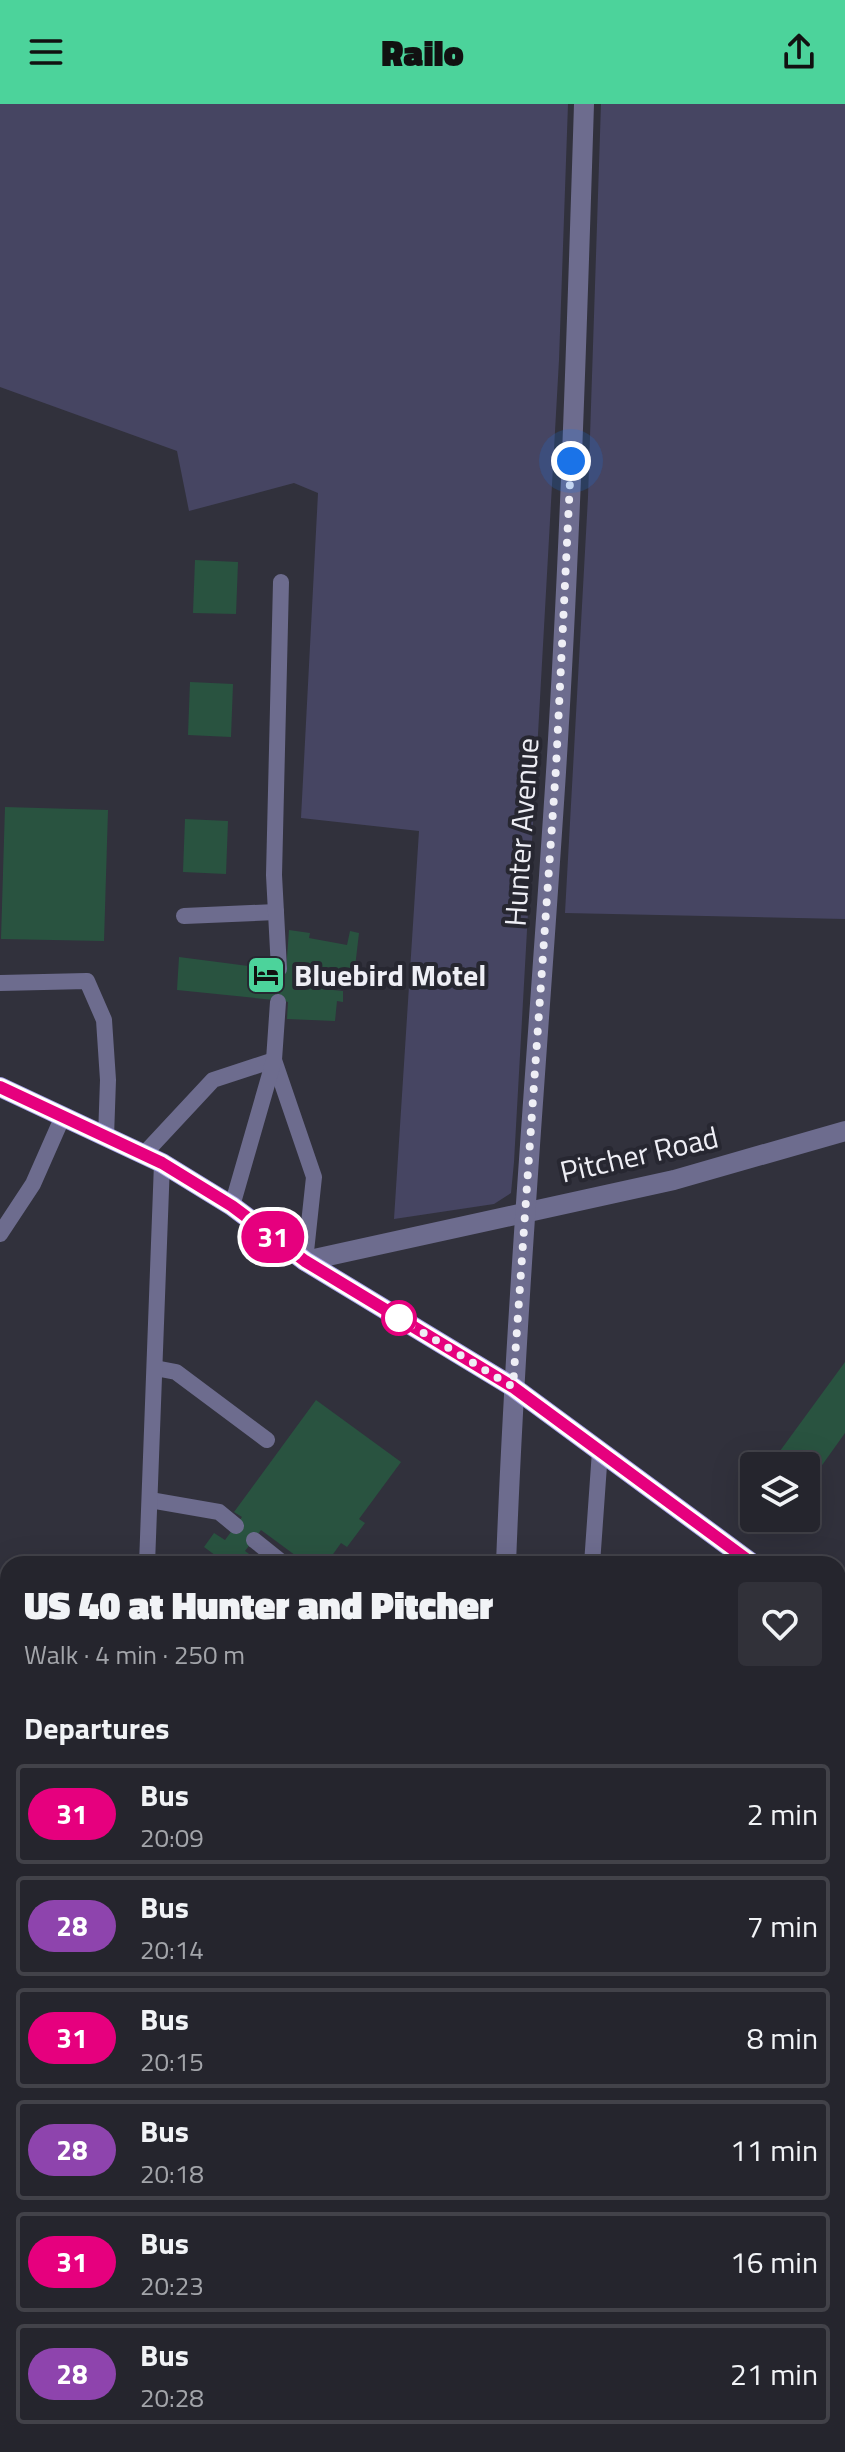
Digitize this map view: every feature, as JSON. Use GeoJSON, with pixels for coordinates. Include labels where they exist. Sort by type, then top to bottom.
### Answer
{"type":"FeatureCollection","features":[{"type":"Feature","properties":{"kind":"main road"},"geometry":{"type":"LineString","coordinates":[[0,1087],[153,1159],[232,1206],[305,1261],[513,1387],[742,1556]]}},
{"type":"Feature","properties":{"kind":"street","name":"Hunter Avenue"},"geometry":{"type":"LineString","coordinates":[[506,1556],[513,1387],[557,753],[576,369],[584,104]]}},
{"type":"Feature","properties":{"kind":"street","name":"Pitcher Road"},"geometry":{"type":"LineString","coordinates":[[305,1261],[674,1180],[845,1131]]}},
{"type":"Feature","properties":{"kind":"lane"},"geometry":{"type":"LineString","coordinates":[[279,969],[274,875],[281,582]]}},
{"type":"Feature","properties":{"kind":"lane"},"geometry":{"type":"LineString","coordinates":[[184,916],[276,912]]}},
{"type":"Feature","properties":{"kind":"lane"},"geometry":{"type":"LineString","coordinates":[[0,983],[87,981],[104,1020],[108,1080],[106,1137]]}},
{"type":"Feature","properties":{"kind":"lane"},"geometry":{"type":"LineString","coordinates":[[232,1206],[274,1060],[278,1002]]}},
{"type":"Feature","properties":{"kind":"lane"},"geometry":{"type":"LineString","coordinates":[[147,1556],[155,1368],[153,1159],[213,1080],[274,1060]]}},
{"type":"Feature","properties":{"kind":"lane"},"geometry":{"type":"LineString","coordinates":[[274,1060],[314,1177],[305,1261]]}},
{"type":"Feature","properties":{"kind":"lane"},"geometry":{"type":"LineString","coordinates":[[0,1234],[33,1184],[63,1116]]}},
{"type":"Feature","properties":{"kind":"lane"},"geometry":{"type":"LineString","coordinates":[[155,1368],[176,1372],[267,1440]]}},
{"type":"Feature","properties":{"kind":"lane"},"geometry":{"type":"LineString","coordinates":[[593,1556],[600,1451]]}},
{"type":"Feature","properties":{"kind":"lane"},"geometry":{"type":"LineString","coordinates":[[150,1500],[219,1512],[236,1526]]}},
{"type":"Feature","properties":{"kind":"lane"},"geometry":{"type":"LineString","coordinates":[[254,1540],[274,1556]]}},
{"type":"Feature","properties":{"kind":"shaded area"},"geometry":{"type":"Polygon","coordinates":[[[0,104],[568,104],[559,360],[514,1162],[511,1193],[494,1204],[394,1219],[419,831],[301,818],[318,493],[294,483],[189,511],[177,451],[0,387],[0,104]]]}},
{"type":"Feature","properties":{"kind":"shaded area"},"geometry":{"type":"Polygon","coordinates":[[[601,104],[845,104],[845,919],[565,913],[588,497],[601,104]]]}},
{"type":"Feature","properties":{"kind":"building"},"geometry":{"type":"Polygon","coordinates":[[[195,560],[238,562],[236,614],[193,613],[195,560]]]}},
{"type":"Feature","properties":{"kind":"building"},"geometry":{"type":"Polygon","coordinates":[[[190,682],[233,684],[231,737],[188,735],[190,682]]]}},
{"type":"Feature","properties":{"kind":"building"},"geometry":{"type":"Polygon","coordinates":[[[5,807],[108,810],[104,941],[1,939],[5,807]]]}},
{"type":"Feature","properties":{"kind":"building"},"geometry":{"type":"Polygon","coordinates":[[[185,819],[228,821],[226,874],[183,872],[185,819]]]}},
{"type":"Feature","properties":{"kind":"building","name":"Bluebird Motel"},"geometry":{"type":"Polygon","coordinates":[[[289,930],[310,933],[309,938],[347,945],[350,931],[359,933],[354,976],[346,976],[346,982],[333,984],[333,990],[343,991],[343,1002],[337,1001],[335,1021],[287,1019],[288,1002],[284,1001],[177,990],[179,957],[286,971],[289,930]]]}},
{"type":"Feature","properties":{"kind":"building"},"geometry":{"type":"Polygon","coordinates":[[[845,1362],[845,1433],[820,1468],[820,1452],[780,1451],[845,1362]]]}},
{"type":"Feature","properties":{"kind":"building"},"geometry":{"type":"Polygon","coordinates":[[[316,1400],[401,1462],[359,1519],[365,1523],[347,1547],[341,1543],[332,1556],[296,1556],[261,1530],[245,1551],[252,1556],[216,1556],[204,1547],[214,1533],[225,1540],[242,1517],[234,1512],[316,1400]]]}},
{"type":"Feature","properties":{"kind":"bus line","name":"31"},"geometry":{"type":"LineString","coordinates":[[0,1087],[162,1163],[232,1206],[305,1261],[513,1387],[742,1556]]}},
{"type":"Feature","properties":{"kind":"place","name":"Bluebird Motel"},"geometry":{"type":"Point","coordinates":[266,975]}},
{"type":"Feature","properties":{"kind":"route"},"geometry":{"type":"LineString","coordinates":[[399,1318],[513,1387],[556,768],[571,461]]}}]}
